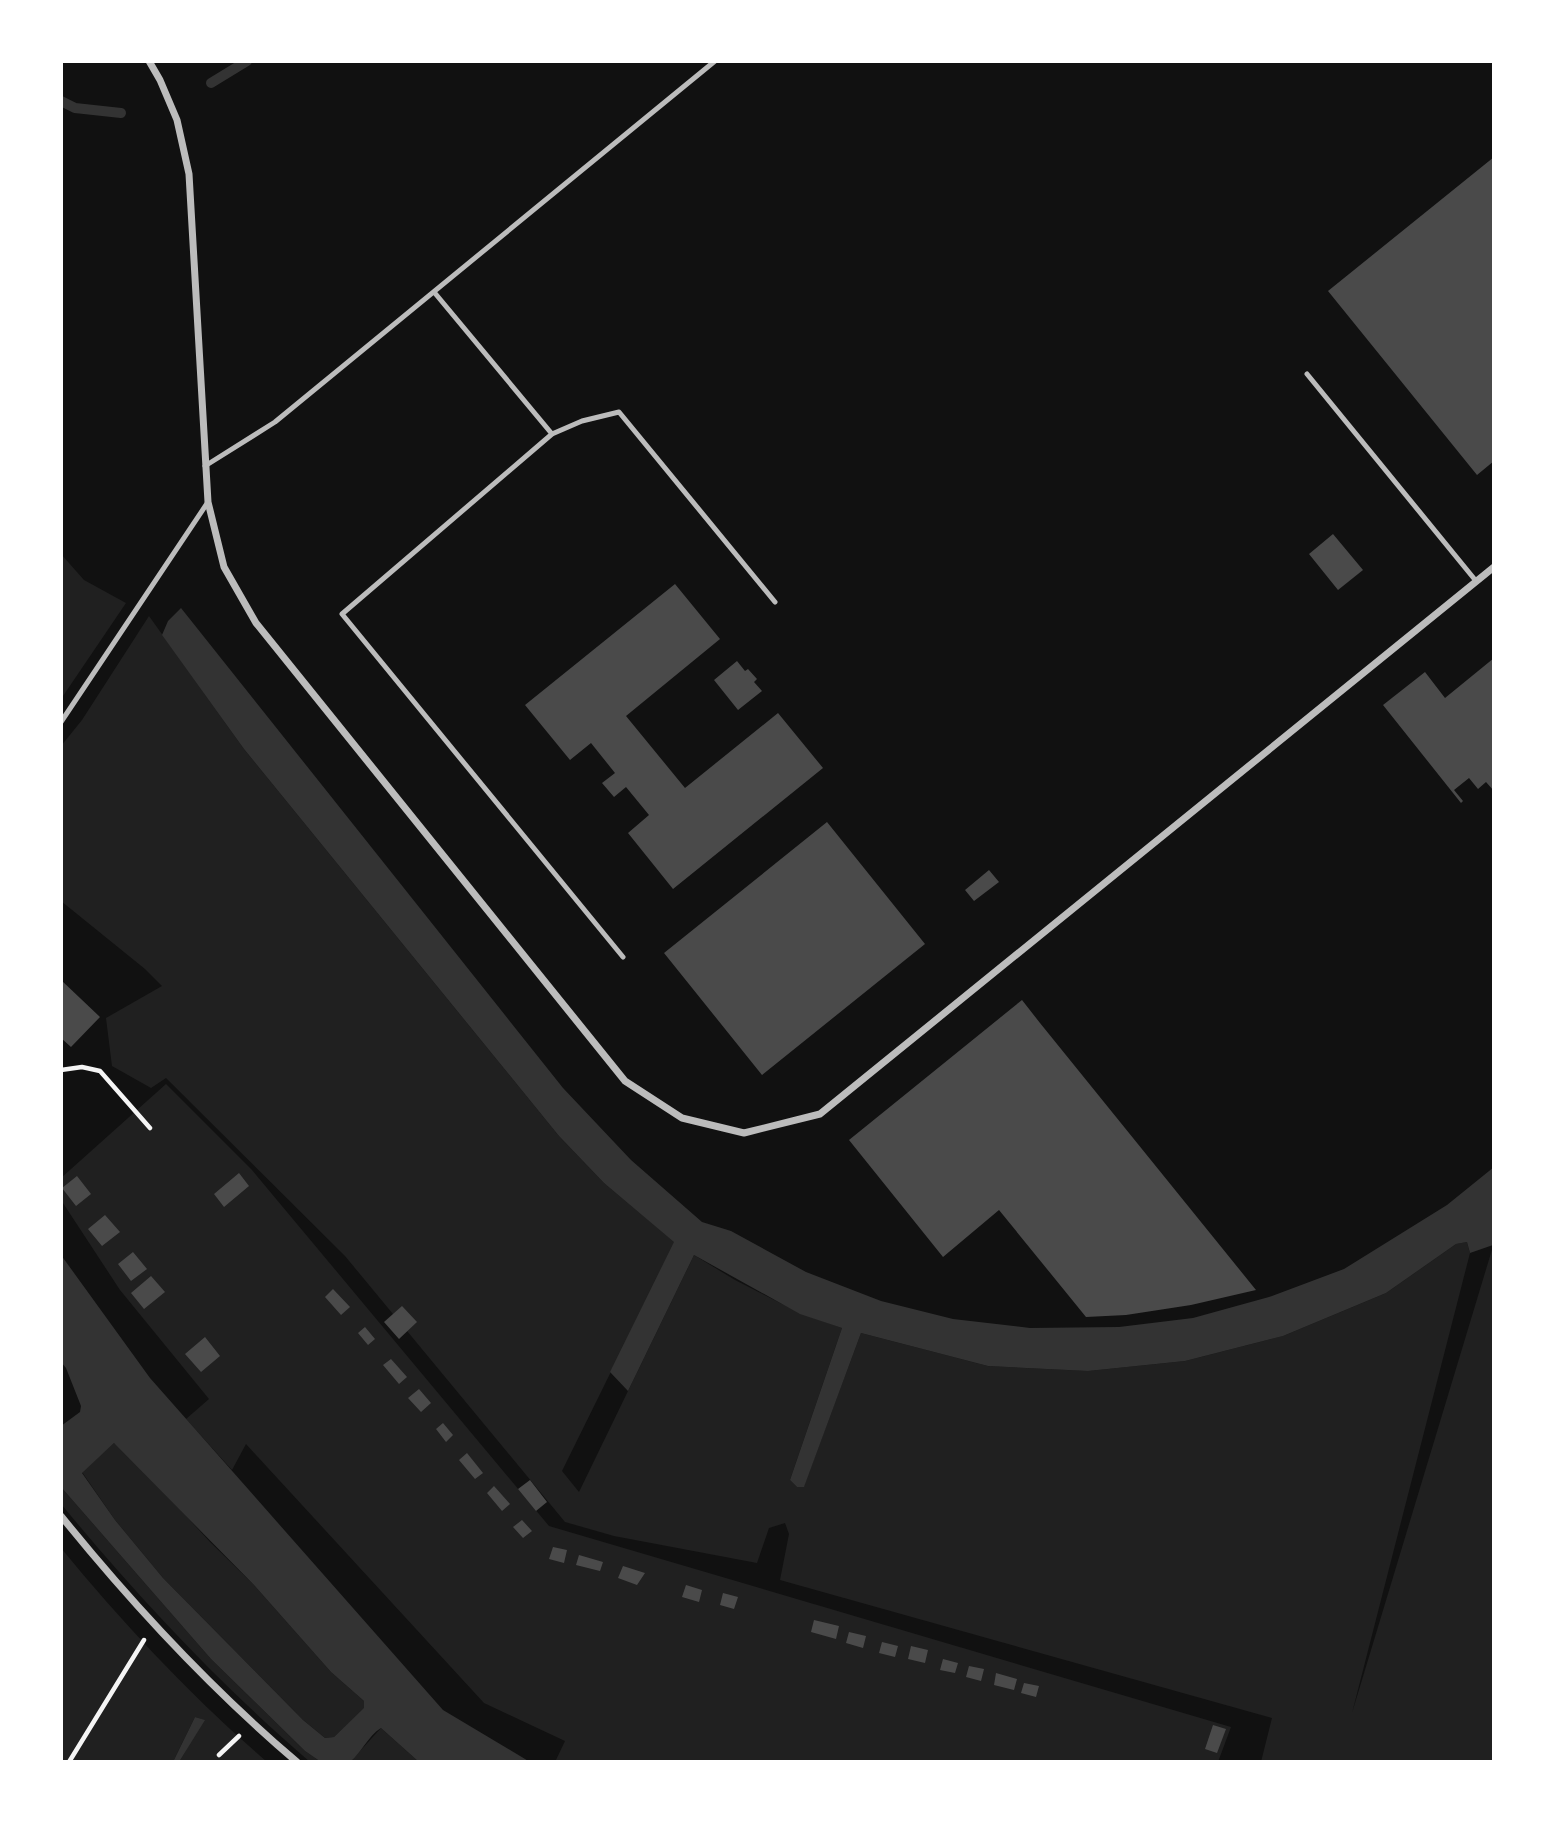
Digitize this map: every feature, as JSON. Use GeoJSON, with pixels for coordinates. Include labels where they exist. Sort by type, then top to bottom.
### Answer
{"type":"FeatureCollection","features":[{"type":"Feature","properties":{"kind":"street"},"geometry":{"type":"LineString","coordinates":[[149,61],[177,120],[189,174],[208,502],[224,567],[256,623],[625,1081],[682,1118],[744,1133],[820,1114],[1494,566]]}},
{"type":"Feature","properties":{"kind":"street"},"geometry":{"type":"LineString","coordinates":[[61,1516],[153,1625],[297,1762]]}},
{"type":"Feature","properties":{"kind":"lane"},"geometry":{"type":"LineString","coordinates":[[205,466],[275,422],[715,61]]}},
{"type":"Feature","properties":{"kind":"lane"},"geometry":{"type":"LineString","coordinates":[[434,292],[552,434]]}},
{"type":"Feature","properties":{"kind":"lane"},"geometry":{"type":"LineString","coordinates":[[1307,374],[1476,581]]}},
{"type":"Feature","properties":{"kind":"lane"},"geometry":{"type":"LineString","coordinates":[[623,957],[342,614],[552,434],[582,421],[619,412],[775,601]]}},
{"type":"Feature","properties":{"kind":"lane"},"geometry":{"type":"LineString","coordinates":[[61,722],[208,502]]}},
{"type":"Feature","properties":{"kind":"path"},"geometry":{"type":"LineString","coordinates":[[61,1070],[82,1067],[100,1071],[150,1128]]}},
{"type":"Feature","properties":{"kind":"path"},"geometry":{"type":"LineString","coordinates":[[69,1762],[153,1625]]}},
{"type":"Feature","properties":{"kind":"shaded area"},"geometry":{"type":"Polygon","coordinates":[[[61,554],[84,580],[126,603],[61,699],[61,554]]]}},
{"type":"Feature","properties":{"kind":"shaded area"},"geometry":{"type":"Polygon","coordinates":[[[181,608],[563,1088],[631,1160],[702,1222],[731,1231],[806,1272],[881,1301],[953,1319],[1030,1328],[1119,1327],[1193,1318],[1269,1297],[1344,1269],[1447,1205],[1494,1167],[1493,1245],[1470,1253],[1467,1242],[1456,1244],[1386,1293],[1283,1336],[1185,1361],[1088,1371],[988,1366],[861,1333],[804,1487],[797,1487],[790,1480],[842,1328],[800,1314],[694,1255],[628,1391],[610,1372],[674,1242],[604,1183],[559,1136],[244,749],[162,635],[168,621],[181,608]]]}},
{"type":"Feature","properties":{"kind":"shaded area"},"geometry":{"type":"Polygon","coordinates":[[[149,616],[244,749],[559,1136],[604,1183],[675,1242],[562,1471],[579,1492],[694,1255],[735,1280],[800,1313],[842,1328],[790,1480],[797,1487],[804,1486],[861,1333],[988,1366],[1088,1371],[1185,1361],[1283,1336],[1386,1293],[1456,1244],[1467,1242],[1470,1253],[1352,1713],[1494,1243],[1494,1762],[1261,1762],[1272,1718],[780,1580],[789,1534],[785,1523],[769,1528],[757,1563],[614,1536],[565,1522],[345,1256],[166,1078],[151,1088],[112,1066],[106,1018],[162,986],[61,901],[61,746],[82,720],[149,616]]]}},
{"type":"Feature","properties":{"kind":"shaded area"},"geometry":{"type":"Polygon","coordinates":[[[166,1084],[252,1170],[549,1526],[1231,1727],[1218,1762],[555,1762],[565,1741],[484,1703],[246,1444],[232,1470],[186,1419],[209,1399],[120,1290],[61,1200],[61,1178],[166,1084]]]}},
{"type":"Feature","properties":{"kind":"shaded area"},"geometry":{"type":"Polygon","coordinates":[[[61,1255],[150,1378],[443,1710],[530,1762],[419,1762],[381,1728],[350,1762],[321,1762],[305,1751],[211,1659],[61,1487],[61,1426],[80,1412],[81,1406],[61,1362],[61,1255]],[[114,1443],[82,1473],[115,1520],[163,1578],[303,1720],[325,1738],[334,1737],[364,1708],[364,1701],[331,1672],[254,1585],[114,1443]]]}},
{"type":"Feature","properties":{"kind":"shaded area"},"geometry":{"type":"Polygon","coordinates":[[[114,1443],[125,1449],[210,1542],[254,1585],[331,1672],[364,1701],[365,1708],[334,1737],[325,1738],[303,1720],[163,1578],[115,1520],[82,1472],[114,1443]]]}},
{"type":"Feature","properties":{"kind":"shaded area"},"geometry":{"type":"Polygon","coordinates":[[[61,1487],[211,1659],[305,1751],[321,1762],[310,1762],[243,1701],[180,1638],[61,1504],[61,1487]]]}},
{"type":"Feature","properties":{"kind":"shaded area"},"geometry":{"type":"Polygon","coordinates":[[[61,1548],[160,1660],[267,1762],[179,1762],[204,1720],[195,1717],[173,1762],[61,1762],[61,1548]]]}},
{"type":"Feature","properties":{"kind":"shaded area"},"geometry":{"type":"Polygon","coordinates":[[[195,1717],[205,1720],[179,1762],[173,1762],[195,1717]]]}},
{"type":"Feature","properties":{"kind":"shaded area"},"geometry":{"type":"Polygon","coordinates":[[[381,1728],[419,1762],[350,1762],[381,1728]]]}},
{"type":"Feature","properties":{"kind":"building"},"geometry":{"type":"Polygon","coordinates":[[[1494,157],[1494,461],[1477,475],[1328,291],[1494,157]]]}},
{"type":"Feature","properties":{"kind":"building"},"geometry":{"type":"Polygon","coordinates":[[[1333,534],[1363,570],[1338,590],[1309,554],[1333,534]]]}},
{"type":"Feature","properties":{"kind":"building"},"geometry":{"type":"Polygon","coordinates":[[[675,584],[720,639],[626,716],[685,788],[778,713],[823,768],[673,889],[628,833],[649,815],[626,787],[614,797],[602,783],[615,773],[591,743],[570,760],[525,705],[675,584]]]}},
{"type":"Feature","properties":{"kind":"building"},"geometry":{"type":"Polygon","coordinates":[[[1494,658],[1494,791],[1486,782],[1478,789],[1469,778],[1454,790],[1463,801],[1461,803],[1383,705],[1425,672],[1445,698],[1494,658]]]}},
{"type":"Feature","properties":{"kind":"building"},"geometry":{"type":"Polygon","coordinates":[[[737,661],[757,679],[754,682],[762,691],[738,710],[714,680],[737,661]]]}},
{"type":"Feature","properties":{"kind":"building"},"geometry":{"type":"Polygon","coordinates":[[[827,822],[925,944],[762,1075],[664,953],[827,822]]]}},
{"type":"Feature","properties":{"kind":"building"},"geometry":{"type":"Polygon","coordinates":[[[989,870],[999,882],[974,901],[965,890],[989,870]]]}},
{"type":"Feature","properties":{"kind":"building"},"geometry":{"type":"Polygon","coordinates":[[[61,980],[100,1017],[71,1047],[61,1038],[61,980]]]}},
{"type":"Feature","properties":{"kind":"building"},"geometry":{"type":"Polygon","coordinates":[[[1022,1000],[1256,1290],[1191,1305],[1126,1315],[1086,1317],[999,1210],[943,1257],[849,1140],[1022,1000]]]}},
{"type":"Feature","properties":{"kind":"building"},"geometry":{"type":"Polygon","coordinates":[[[239,1173],[249,1186],[224,1207],[214,1194],[239,1173]]]}},
{"type":"Feature","properties":{"kind":"building"},"geometry":{"type":"Polygon","coordinates":[[[77,1176],[91,1194],[76,1206],[62,1188],[77,1176]]]}},
{"type":"Feature","properties":{"kind":"building"},"geometry":{"type":"Polygon","coordinates":[[[105,1215],[120,1232],[102,1246],[88,1229],[105,1215]]]}},
{"type":"Feature","properties":{"kind":"building"},"geometry":{"type":"Polygon","coordinates":[[[133,1252],[147,1269],[131,1281],[118,1264],[133,1252]]]}},
{"type":"Feature","properties":{"kind":"building"},"geometry":{"type":"Polygon","coordinates":[[[151,1276],[165,1292],[144,1309],[131,1293],[151,1276]]]}},
{"type":"Feature","properties":{"kind":"building"},"geometry":{"type":"Polygon","coordinates":[[[333,1289],[350,1307],[341,1315],[325,1297],[333,1289]]]}},
{"type":"Feature","properties":{"kind":"building"},"geometry":{"type":"Polygon","coordinates":[[[402,1306],[417,1322],[399,1339],[384,1322],[402,1306]]]}},
{"type":"Feature","properties":{"kind":"building"},"geometry":{"type":"Polygon","coordinates":[[[365,1327],[375,1339],[368,1345],[358,1333],[365,1327]]]}},
{"type":"Feature","properties":{"kind":"building"},"geometry":{"type":"Polygon","coordinates":[[[205,1337],[220,1356],[201,1372],[185,1354],[205,1337]]]}},
{"type":"Feature","properties":{"kind":"building"},"geometry":{"type":"Polygon","coordinates":[[[391,1359],[407,1377],[399,1384],[383,1365],[391,1359]]]}},
{"type":"Feature","properties":{"kind":"building"},"geometry":{"type":"Polygon","coordinates":[[[419,1389],[431,1403],[421,1412],[408,1398],[419,1389]]]}},
{"type":"Feature","properties":{"kind":"building"},"geometry":{"type":"Polygon","coordinates":[[[443,1423],[453,1435],[446,1442],[436,1429],[443,1423]]]}},
{"type":"Feature","properties":{"kind":"building"},"geometry":{"type":"Polygon","coordinates":[[[467,1453],[483,1473],[475,1479],[459,1460],[467,1453]]]}},
{"type":"Feature","properties":{"kind":"building"},"geometry":{"type":"Polygon","coordinates":[[[530,1480],[547,1502],[536,1511],[518,1489],[530,1480]]]}},
{"type":"Feature","properties":{"kind":"building"},"geometry":{"type":"Polygon","coordinates":[[[494,1486],[510,1504],[502,1511],[487,1493],[494,1486]]]}},
{"type":"Feature","properties":{"kind":"building"},"geometry":{"type":"Polygon","coordinates":[[[522,1520],[532,1531],[523,1538],[513,1527],[522,1520]]]}},
{"type":"Feature","properties":{"kind":"building"},"geometry":{"type":"Polygon","coordinates":[[[553,1547],[567,1550],[564,1563],[549,1559],[553,1547]]]}},
{"type":"Feature","properties":{"kind":"building"},"geometry":{"type":"Polygon","coordinates":[[[579,1555],[603,1562],[600,1571],[576,1565],[579,1555]]]}},
{"type":"Feature","properties":{"kind":"building"},"geometry":{"type":"Polygon","coordinates":[[[623,1566],[645,1573],[637,1585],[618,1578],[623,1566]]]}},
{"type":"Feature","properties":{"kind":"building"},"geometry":{"type":"Polygon","coordinates":[[[686,1585],[702,1590],[699,1602],[682,1597],[686,1585]]]}},
{"type":"Feature","properties":{"kind":"building"},"geometry":{"type":"Polygon","coordinates":[[[723,1593],[738,1597],[734,1609],[720,1605],[723,1593]]]}},
{"type":"Feature","properties":{"kind":"building"},"geometry":{"type":"Polygon","coordinates":[[[814,1620],[839,1626],[836,1639],[811,1632],[814,1620]]]}},
{"type":"Feature","properties":{"kind":"building"},"geometry":{"type":"Polygon","coordinates":[[[849,1632],[866,1636],[863,1648],[846,1643],[849,1632]]]}},
{"type":"Feature","properties":{"kind":"building"},"geometry":{"type":"Polygon","coordinates":[[[882,1642],[898,1646],[895,1657],[879,1653],[882,1642]]]}},
{"type":"Feature","properties":{"kind":"building"},"geometry":{"type":"Polygon","coordinates":[[[911,1646],[928,1650],[925,1663],[908,1659],[911,1646]]]}},
{"type":"Feature","properties":{"kind":"building"},"geometry":{"type":"Polygon","coordinates":[[[943,1659],[958,1663],[955,1673],[940,1670],[943,1659]]]}},
{"type":"Feature","properties":{"kind":"building"},"geometry":{"type":"Polygon","coordinates":[[[969,1666],[984,1669],[981,1681],[966,1677],[969,1666]]]}},
{"type":"Feature","properties":{"kind":"building"},"geometry":{"type":"Polygon","coordinates":[[[996,1673],[1017,1679],[1014,1690],[994,1685],[996,1673]]]}},
{"type":"Feature","properties":{"kind":"building"},"geometry":{"type":"Polygon","coordinates":[[[1024,1683],[1039,1686],[1036,1697],[1021,1693],[1024,1683]]]}},
{"type":"Feature","properties":{"kind":"building"},"geometry":{"type":"Polygon","coordinates":[[[1213,1725],[1226,1729],[1217,1753],[1205,1749],[1213,1725]]]}},
{"type":"Feature","properties":{"kind":"waterway"},"geometry":{"type":"LineString","coordinates":[[211,83],[247,61]]}},
{"type":"Feature","properties":{"kind":"waterway"},"geometry":{"type":"LineString","coordinates":[[61,101],[75,108],[121,113]]}}]}
